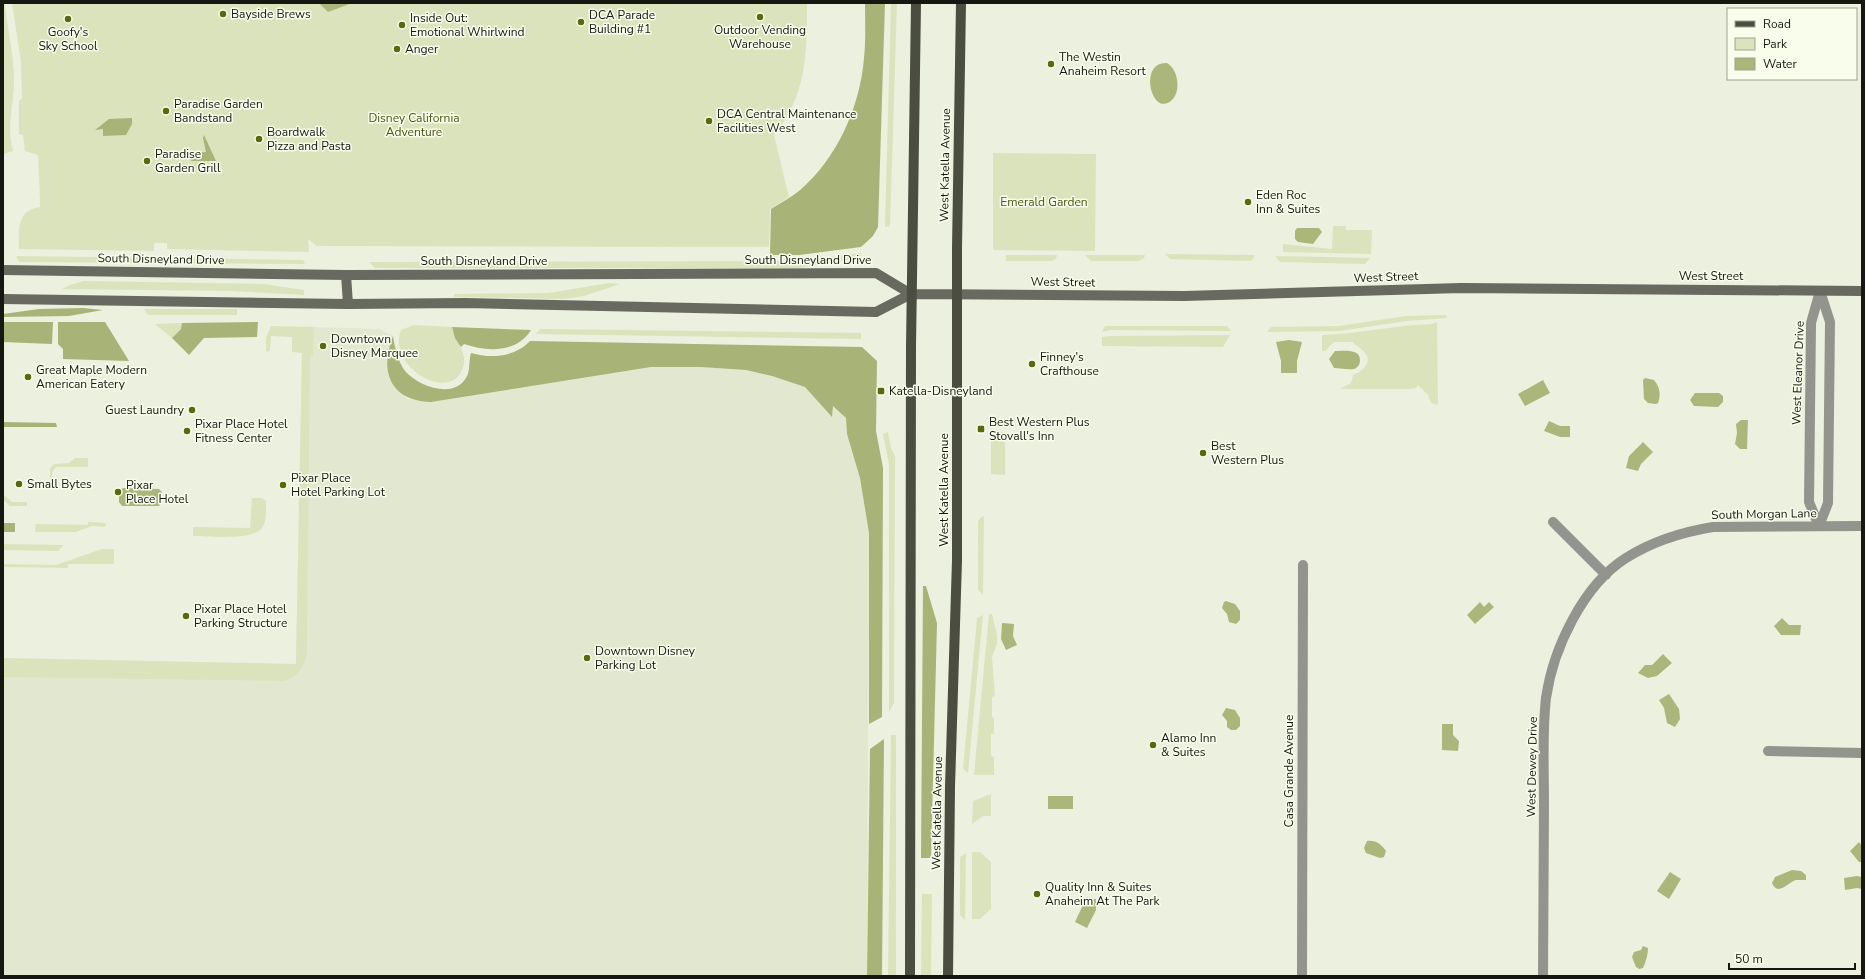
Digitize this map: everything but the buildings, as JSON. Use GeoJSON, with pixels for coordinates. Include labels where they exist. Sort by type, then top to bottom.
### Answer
{"type":"FeatureCollection","features":[{"type":"Feature","properties":{"kind":"main road"},"geometry":{"type":"LineString","coordinates":[[910,976],[911,294],[916,3]]}},
{"type":"Feature","properties":{"kind":"main road","name":"West Katella Avenue"},"geometry":{"type":"LineString","coordinates":[[948,976],[950,788],[957,560],[957,294],[960,3]]}},
{"type":"Feature","properties":{"kind":"main road","name":"South Disneyland Drive"},"geometry":{"type":"LineString","coordinates":[[3,270],[346,275],[876,273],[911,294]]}},
{"type":"Feature","properties":{"kind":"main road"},"geometry":{"type":"LineString","coordinates":[[346,275],[348,304]]}},
{"type":"Feature","properties":{"kind":"main road","name":"West Street"},"geometry":{"type":"LineString","coordinates":[[911,294],[1184,296],[1461,288],[1862,291]]}},
{"type":"Feature","properties":{"kind":"main road"},"geometry":{"type":"LineString","coordinates":[[3,299],[348,304],[465,303],[876,312],[911,294]]}},
{"type":"Feature","properties":{"kind":"street","name":"West Eleanor Drive"},"geometry":{"type":"LineString","coordinates":[[1819,526],[1809,502],[1811,323],[1820,290]]}},
{"type":"Feature","properties":{"kind":"street"},"geometry":{"type":"LineString","coordinates":[[1819,526],[1828,503],[1830,322],[1820,290]]}},
{"type":"Feature","properties":{"kind":"street"},"geometry":{"type":"LineString","coordinates":[[1553,522],[1606,575]]}},
{"type":"Feature","properties":{"kind":"street","name":"South Morgan Lane"},"geometry":{"type":"LineString","coordinates":[[1606,575],[1625,558],[1648,546],[1689,531],[1713,527],[1862,526]]}},
{"type":"Feature","properties":{"kind":"street","name":"Casa Grande Avenue"},"geometry":{"type":"LineString","coordinates":[[1302,976],[1303,565]]}},
{"type":"Feature","properties":{"kind":"street","name":"West Dewey Drive"},"geometry":{"type":"LineString","coordinates":[[1543,976],[1546,699],[1553,667],[1566,632],[1588,596],[1606,575]]}},
{"type":"Feature","properties":{"kind":"street"},"geometry":{"type":"LineString","coordinates":[[1768,751],[1862,753]]}},
{"type":"Feature","properties":{"kind":"shaded area"},"geometry":{"type":"Polygon","coordinates":[[[865,3],[885,3],[878,227],[873,236],[861,247],[799,255],[770,255],[771,209],[799,191],[825,164],[844,131],[852,113],[862,76],[865,37],[865,3]]]}},
{"type":"Feature","properties":{"kind":"shaded area"},"geometry":{"type":"Polygon","coordinates":[[[132,118],[132,124],[126,135],[103,136],[103,129],[95,130],[109,119],[132,118]]]}},
{"type":"Feature","properties":{"kind":"shaded area"},"geometry":{"type":"Polygon","coordinates":[[[204,135],[216,161],[191,161],[191,153],[206,152],[203,138],[204,135]]]}},
{"type":"Feature","properties":{"kind":"shaded area"},"geometry":{"type":"Polygon","coordinates":[[[83,308],[103,310],[69,316],[3,317],[3,314],[39,309],[83,308]]]}},
{"type":"Feature","properties":{"kind":"shaded area"},"geometry":{"type":"Polygon","coordinates":[[[3,322],[53,322],[52,344],[3,342],[3,322]]]}},
{"type":"Feature","properties":{"kind":"shaded area"},"geometry":{"type":"Polygon","coordinates":[[[58,322],[105,322],[129,361],[63,359],[63,349],[58,344],[58,322]]]}},
{"type":"Feature","properties":{"kind":"shaded area"},"geometry":{"type":"Polygon","coordinates":[[[258,322],[257,337],[204,338],[189,355],[172,338],[181,329],[182,323],[258,322]]]}},
{"type":"Feature","properties":{"kind":"shaded area","name":"Downtown Disney Parking Lot"},"geometry":{"type":"Polygon","coordinates":[[[314,327],[380,329],[393,336],[388,349],[395,386],[407,399],[431,402],[651,367],[701,367],[746,370],[772,376],[806,387],[832,416],[833,405],[846,418],[847,434],[860,477],[869,533],[867,976],[3,976],[3,658],[296,664],[302,356],[313,356],[314,327]]]}},
{"type":"Feature","properties":{"kind":"shaded area"},"geometry":{"type":"Polygon","coordinates":[[[452,327],[531,330],[525,338],[510,347],[492,349],[473,347],[464,344],[461,347],[455,338],[452,327]]]}},
{"type":"Feature","properties":{"kind":"shaded area"},"geometry":{"type":"Polygon","coordinates":[[[393,336],[397,355],[405,371],[419,382],[438,389],[455,387],[463,382],[468,374],[471,353],[487,356],[502,355],[517,350],[530,341],[862,347],[877,361],[876,431],[883,468],[882,717],[869,724],[869,533],[860,478],[847,434],[846,418],[833,406],[832,417],[805,387],[772,376],[746,370],[701,367],[651,367],[431,402],[417,400],[406,396],[397,390],[391,382],[387,361],[393,336]]]}},
{"type":"Feature","properties":{"kind":"shaded area"},"geometry":{"type":"Polygon","coordinates":[[[3,422],[56,423],[57,427],[3,427],[3,422]]]}},
{"type":"Feature","properties":{"kind":"shaded area"},"geometry":{"type":"Polygon","coordinates":[[[3,523],[15,523],[15,532],[3,532],[3,523]]]}},
{"type":"Feature","properties":{"kind":"shaded area"},"geometry":{"type":"Polygon","coordinates":[[[923,586],[926,586],[937,623],[931,858],[921,858],[923,586]]]}},
{"type":"Feature","properties":{"kind":"shaded area"},"geometry":{"type":"Polygon","coordinates":[[[884,739],[882,976],[867,976],[870,749],[884,739]]]}},
{"type":"Feature","properties":{"kind":"green space"},"geometry":{"type":"Polygon","coordinates":[[[3,3],[5,3],[13,61],[14,89],[10,124],[13,151],[3,154],[3,3]]]}},
{"type":"Feature","properties":{"kind":"green space","name":"Disney California Adventure"},"geometry":{"type":"Polygon","coordinates":[[[12,3],[807,3],[805,56],[799,89],[785,120],[774,135],[789,197],[770,209],[769,247],[317,246],[308,239],[309,252],[167,249],[167,243],[154,243],[154,251],[19,249],[20,222],[27,212],[40,207],[40,200],[38,155],[25,151],[23,135],[19,134],[19,101],[22,98],[21,62],[12,3]]]}},
{"type":"Feature","properties":{"kind":"green space"},"geometry":{"type":"Polygon","coordinates":[[[891,3],[897,3],[890,226],[885,227],[891,3]]]}},
{"type":"Feature","properties":{"kind":"green space","name":"Emerald Garden"},"geometry":{"type":"Polygon","coordinates":[[[993,153],[1096,154],[1095,251],[993,249],[993,153]]]}},
{"type":"Feature","properties":{"kind":"green space"},"geometry":{"type":"Polygon","coordinates":[[[1333,226],[1346,226],[1346,230],[1372,230],[1371,254],[1283,252],[1283,244],[1332,249],[1333,226]]]}},
{"type":"Feature","properties":{"kind":"green space"},"geometry":{"type":"Polygon","coordinates":[[[861,253],[861,258],[799,268],[375,268],[369,262],[799,261],[861,253]]]}},
{"type":"Feature","properties":{"kind":"green space"},"geometry":{"type":"Polygon","coordinates":[[[1165,254],[1255,255],[1250,261],[1170,259],[1165,254]]]}},
{"type":"Feature","properties":{"kind":"green space"},"geometry":{"type":"Polygon","coordinates":[[[1006,255],[1057,255],[1056,259],[1052,261],[1006,261],[1006,255]]]}},
{"type":"Feature","properties":{"kind":"green space"},"geometry":{"type":"Polygon","coordinates":[[[1085,255],[1145,255],[1144,258],[1139,261],[1091,261],[1085,255]]]}},
{"type":"Feature","properties":{"kind":"green space"},"geometry":{"type":"Polygon","coordinates":[[[16,256],[303,260],[305,264],[19,262],[16,256]]]}},
{"type":"Feature","properties":{"kind":"green space"},"geometry":{"type":"Polygon","coordinates":[[[1275,256],[1370,258],[1365,264],[1280,262],[1275,256]]]}},
{"type":"Feature","properties":{"kind":"green space"},"geometry":{"type":"Polygon","coordinates":[[[84,281],[264,284],[304,290],[304,295],[233,291],[62,289],[84,281]]]}},
{"type":"Feature","properties":{"kind":"green space"},"geometry":{"type":"Polygon","coordinates":[[[609,283],[620,284],[584,296],[564,299],[454,297],[454,294],[549,293],[609,283]]]}},
{"type":"Feature","properties":{"kind":"green space"},"geometry":{"type":"Polygon","coordinates":[[[144,309],[237,309],[237,315],[148,315],[144,309]]]}},
{"type":"Feature","properties":{"kind":"green space"},"geometry":{"type":"Polygon","coordinates":[[[1446,315],[1447,318],[1407,321],[1339,331],[1267,332],[1271,327],[1339,326],[1406,316],[1446,315]]]}},
{"type":"Feature","properties":{"kind":"green space"},"geometry":{"type":"Polygon","coordinates":[[[1437,322],[1438,405],[1431,403],[1428,395],[1418,385],[1416,388],[1409,389],[1340,389],[1351,383],[1353,375],[1364,368],[1368,358],[1366,354],[1353,342],[1334,342],[1325,351],[1322,351],[1322,335],[1432,324],[1437,322]]]}},
{"type":"Feature","properties":{"kind":"green space"},"geometry":{"type":"Polygon","coordinates":[[[182,323],[181,329],[172,338],[155,324],[182,323]]]}},
{"type":"Feature","properties":{"kind":"green space"},"geometry":{"type":"Polygon","coordinates":[[[414,325],[452,327],[462,350],[464,359],[464,364],[458,376],[448,382],[436,382],[424,377],[412,369],[403,357],[399,344],[401,330],[414,325]]]}},
{"type":"Feature","properties":{"kind":"green space"},"geometry":{"type":"Polygon","coordinates":[[[271,326],[314,327],[313,356],[310,356],[307,652],[304,662],[297,674],[284,681],[3,677],[3,658],[296,664],[302,353],[292,352],[292,337],[271,336],[270,350],[268,352],[266,351],[266,338],[271,326]]]}},
{"type":"Feature","properties":{"kind":"green space"},"geometry":{"type":"Polygon","coordinates":[[[1227,326],[1231,331],[1110,330],[1102,332],[1104,327],[1227,326]]]}},
{"type":"Feature","properties":{"kind":"green space"},"geometry":{"type":"Polygon","coordinates":[[[540,329],[861,333],[861,339],[536,334],[540,329]]]}},
{"type":"Feature","properties":{"kind":"green space"},"geometry":{"type":"Polygon","coordinates":[[[1230,335],[1223,347],[1102,346],[1102,337],[1110,336],[1230,335]]]}},
{"type":"Feature","properties":{"kind":"green space"},"geometry":{"type":"Polygon","coordinates":[[[888,432],[891,448],[895,456],[894,703],[889,712],[889,464],[883,434],[888,432]]]}},
{"type":"Feature","properties":{"kind":"green space"},"geometry":{"type":"Polygon","coordinates":[[[991,432],[1005,432],[1005,475],[991,474],[991,432]]]}},
{"type":"Feature","properties":{"kind":"green space"},"geometry":{"type":"Polygon","coordinates":[[[75,458],[88,458],[88,467],[56,467],[52,472],[52,486],[50,486],[50,468],[54,464],[69,463],[75,458]]]}},
{"type":"Feature","properties":{"kind":"green space"},"geometry":{"type":"Polygon","coordinates":[[[3,494],[12,502],[27,502],[27,506],[10,506],[3,500],[3,494]]]}},
{"type":"Feature","properties":{"kind":"green space"},"geometry":{"type":"Polygon","coordinates":[[[252,498],[262,498],[266,501],[265,522],[262,528],[257,532],[250,535],[230,537],[193,536],[193,527],[250,528],[252,498]]]}},
{"type":"Feature","properties":{"kind":"green space"},"geometry":{"type":"Polygon","coordinates":[[[984,516],[983,595],[978,590],[978,522],[980,518],[984,516]]]}},
{"type":"Feature","properties":{"kind":"green space"},"geometry":{"type":"Polygon","coordinates":[[[88,522],[106,523],[105,527],[92,526],[76,532],[35,532],[36,524],[88,525],[88,522]]]}},
{"type":"Feature","properties":{"kind":"green space"},"geometry":{"type":"Polygon","coordinates":[[[3,544],[64,545],[58,551],[3,550],[3,544]]]}},
{"type":"Feature","properties":{"kind":"green space"},"geometry":{"type":"Polygon","coordinates":[[[102,549],[114,549],[114,564],[68,564],[68,568],[4,567],[4,564],[56,565],[102,549]]]}},
{"type":"Feature","properties":{"kind":"green space"},"geometry":{"type":"Polygon","coordinates":[[[989,614],[992,614],[997,635],[997,644],[992,657],[995,696],[992,697],[994,734],[991,734],[991,756],[994,757],[994,775],[974,775],[989,614]]]}},
{"type":"Feature","properties":{"kind":"green space"},"geometry":{"type":"Polygon","coordinates":[[[983,615],[968,773],[963,769],[977,618],[983,615]]]}},
{"type":"Feature","properties":{"kind":"green space"},"geometry":{"type":"Polygon","coordinates":[[[891,735],[896,735],[896,976],[888,976],[891,735]]]}},
{"type":"Feature","properties":{"kind":"green space"},"geometry":{"type":"Polygon","coordinates":[[[991,794],[991,816],[983,816],[972,824],[973,801],[991,794]]]}},
{"type":"Feature","properties":{"kind":"green space"},"geometry":{"type":"Polygon","coordinates":[[[972,852],[980,852],[991,862],[991,909],[980,919],[972,919],[972,852]]]}},
{"type":"Feature","properties":{"kind":"green space"},"geometry":{"type":"Polygon","coordinates":[[[966,853],[965,920],[960,915],[960,857],[966,853]]]}},
{"type":"Feature","properties":{"kind":"green space"},"geometry":{"type":"Polygon","coordinates":[[[922,894],[932,894],[931,976],[921,976],[922,894]]]}},
{"type":"Feature","properties":{"kind":"water"},"geometry":{"type":"Polygon","coordinates":[[[319,3],[352,3],[328,12],[319,3]]]}},
{"type":"Feature","properties":{"kind":"water"},"geometry":{"type":"Polygon","coordinates":[[[1167,63],[1174,70],[1178,85],[1173,99],[1165,104],[1159,102],[1154,97],[1150,79],[1152,71],[1158,65],[1167,63]]]}},
{"type":"Feature","properties":{"kind":"water"},"geometry":{"type":"Polygon","coordinates":[[[1297,228],[1319,228],[1322,232],[1313,244],[1298,242],[1295,239],[1295,231],[1297,228]]]}},
{"type":"Feature","properties":{"kind":"water"},"geometry":{"type":"Polygon","coordinates":[[[1289,340],[1302,342],[1297,361],[1297,373],[1281,373],[1281,361],[1276,342],[1289,340]]]}},
{"type":"Feature","properties":{"kind":"water"},"geometry":{"type":"Polygon","coordinates":[[[1335,351],[1350,351],[1357,353],[1360,357],[1360,363],[1354,369],[1334,368],[1329,359],[1335,351]]]}},
{"type":"Feature","properties":{"kind":"water"},"geometry":{"type":"Polygon","coordinates":[[[1645,378],[1654,380],[1658,385],[1659,397],[1658,403],[1656,404],[1648,403],[1644,399],[1643,380],[1645,378]]]}},
{"type":"Feature","properties":{"kind":"water"},"geometry":{"type":"Polygon","coordinates":[[[1543,380],[1550,393],[1525,406],[1518,394],[1543,380]]]}},
{"type":"Feature","properties":{"kind":"water"},"geometry":{"type":"Polygon","coordinates":[[[1695,393],[1719,393],[1723,396],[1723,402],[1718,407],[1694,406],[1690,400],[1695,393]]]}},
{"type":"Feature","properties":{"kind":"water"},"geometry":{"type":"Polygon","coordinates":[[[1741,420],[1748,420],[1747,449],[1740,449],[1735,444],[1737,433],[1736,424],[1741,420]]]}},
{"type":"Feature","properties":{"kind":"water"},"geometry":{"type":"Polygon","coordinates":[[[1549,421],[1560,426],[1570,426],[1570,437],[1560,437],[1544,431],[1549,421]]]}},
{"type":"Feature","properties":{"kind":"water"},"geometry":{"type":"Polygon","coordinates":[[[1643,442],[1653,452],[1641,464],[1638,471],[1626,468],[1629,456],[1643,442]]]}},
{"type":"Feature","properties":{"kind":"water"},"geometry":{"type":"Polygon","coordinates":[[[123,488],[159,489],[162,492],[162,502],[159,506],[122,506],[119,502],[119,491],[123,488]]]}},
{"type":"Feature","properties":{"kind":"water"},"geometry":{"type":"Polygon","coordinates":[[[1226,601],[1235,604],[1240,611],[1240,620],[1236,624],[1229,622],[1227,614],[1222,608],[1224,602],[1226,601]]]}},
{"type":"Feature","properties":{"kind":"water"},"geometry":{"type":"Polygon","coordinates":[[[1480,602],[1484,607],[1489,602],[1494,607],[1475,624],[1467,615],[1480,602]]]}},
{"type":"Feature","properties":{"kind":"water"},"geometry":{"type":"Polygon","coordinates":[[[1782,618],[1789,625],[1801,625],[1800,635],[1781,635],[1774,626],[1782,618]]]}},
{"type":"Feature","properties":{"kind":"water"},"geometry":{"type":"Polygon","coordinates":[[[1002,623],[1014,624],[1013,636],[1017,645],[1006,650],[1001,639],[1002,623]]]}},
{"type":"Feature","properties":{"kind":"water"},"geometry":{"type":"Polygon","coordinates":[[[1663,654],[1672,663],[1657,676],[1648,678],[1638,673],[1645,665],[1652,665],[1663,654]]]}},
{"type":"Feature","properties":{"kind":"water"},"geometry":{"type":"Polygon","coordinates":[[[1669,694],[1679,709],[1680,719],[1675,727],[1667,723],[1664,708],[1659,700],[1669,694]]]}},
{"type":"Feature","properties":{"kind":"water"},"geometry":{"type":"Polygon","coordinates":[[[1226,708],[1235,710],[1240,718],[1240,726],[1236,730],[1231,730],[1227,727],[1227,721],[1222,715],[1226,708]]]}},
{"type":"Feature","properties":{"kind":"water"},"geometry":{"type":"Polygon","coordinates":[[[1442,724],[1453,724],[1453,735],[1459,741],[1458,751],[1442,750],[1442,724]]]}},
{"type":"Feature","properties":{"kind":"water"},"geometry":{"type":"Polygon","coordinates":[[[1048,796],[1073,796],[1073,809],[1048,809],[1048,796]]]}},
{"type":"Feature","properties":{"kind":"water"},"geometry":{"type":"Polygon","coordinates":[[[1367,841],[1376,842],[1382,846],[1386,851],[1384,857],[1380,858],[1366,853],[1364,848],[1367,841]]]}},
{"type":"Feature","properties":{"kind":"water"},"geometry":{"type":"Polygon","coordinates":[[[1859,842],[1862,846],[1862,862],[1859,862],[1850,851],[1859,842]]]}},
{"type":"Feature","properties":{"kind":"water"},"geometry":{"type":"Polygon","coordinates":[[[1792,870],[1801,871],[1806,875],[1806,880],[1793,881],[1780,889],[1774,887],[1772,883],[1775,877],[1792,870]]]}},
{"type":"Feature","properties":{"kind":"water"},"geometry":{"type":"Polygon","coordinates":[[[1670,872],[1681,879],[1669,899],[1657,891],[1670,872]]]}},
{"type":"Feature","properties":{"kind":"water"},"geometry":{"type":"Polygon","coordinates":[[[1857,876],[1862,877],[1862,889],[1857,888],[1845,890],[1844,878],[1857,876]]]}},
{"type":"Feature","properties":{"kind":"water"},"geometry":{"type":"Polygon","coordinates":[[[1082,899],[1096,899],[1096,910],[1087,928],[1075,922],[1082,907],[1082,899]]]}},
{"type":"Feature","properties":{"kind":"water"},"geometry":{"type":"Polygon","coordinates":[[[1643,946],[1648,948],[1648,953],[1643,968],[1639,969],[1636,967],[1632,957],[1634,952],[1641,950],[1643,946]]]}},
{"type":"Feature","properties":{"kind":"place","name":"Bayside Brews"},"geometry":{"type":"Point","coordinates":[223,14]}},
{"type":"Feature","properties":{"kind":"place","name":"Outdoor Vending Warehouse"},"geometry":{"type":"Point","coordinates":[760,17]}},
{"type":"Feature","properties":{"kind":"place","name":"Goofy's Sky School"},"geometry":{"type":"Point","coordinates":[68,19]}},
{"type":"Feature","properties":{"kind":"place","name":"DCA Parade Building #1"},"geometry":{"type":"Point","coordinates":[581,22]}},
{"type":"Feature","properties":{"kind":"place","name":"Inside Out: Emotional Whirlwind"},"geometry":{"type":"Point","coordinates":[402,25]}},
{"type":"Feature","properties":{"kind":"place","name":"Anger"},"geometry":{"type":"Point","coordinates":[397,49]}},
{"type":"Feature","properties":{"kind":"place","name":"The Westin Anaheim Resort"},"geometry":{"type":"Point","coordinates":[1051,64]}},
{"type":"Feature","properties":{"kind":"place","name":"Paradise Garden Bandstand"},"geometry":{"type":"Point","coordinates":[166,111]}},
{"type":"Feature","properties":{"kind":"place","name":"DCA Central Maintenance Facilities West"},"geometry":{"type":"Point","coordinates":[709,121]}},
{"type":"Feature","properties":{"kind":"place","name":"Boardwalk Pizza and Pasta"},"geometry":{"type":"Point","coordinates":[259,139]}},
{"type":"Feature","properties":{"kind":"place","name":"Paradise Garden Grill"},"geometry":{"type":"Point","coordinates":[147,161]}},
{"type":"Feature","properties":{"kind":"place","name":"Eden Roc Inn & Suites"},"geometry":{"type":"Point","coordinates":[1248,202]}},
{"type":"Feature","properties":{"kind":"place","name":"Downtown Disney Marquee"},"geometry":{"type":"Point","coordinates":[323,346]}},
{"type":"Feature","properties":{"kind":"place","name":"Finney's Crafthouse"},"geometry":{"type":"Point","coordinates":[1032,364]}},
{"type":"Feature","properties":{"kind":"place","name":"Great Maple Modern American Eatery"},"geometry":{"type":"Point","coordinates":[28,377]}},
{"type":"Feature","properties":{"kind":"place","name":"Katella-Disneyland"},"geometry":{"type":"Point","coordinates":[881,391]}},
{"type":"Feature","properties":{"kind":"place","name":"Guest Laundry"},"geometry":{"type":"Point","coordinates":[192,410]}},
{"type":"Feature","properties":{"kind":"place","name":"Best Western Plus Stovall's Inn"},"geometry":{"type":"Point","coordinates":[981,429]}},
{"type":"Feature","properties":{"kind":"place","name":"Pixar Place Hotel Fitness Center"},"geometry":{"type":"Point","coordinates":[187,431]}},
{"type":"Feature","properties":{"kind":"place","name":"Best Western Plus"},"geometry":{"type":"Point","coordinates":[1203,453]}},
{"type":"Feature","properties":{"kind":"place","name":"Small Bytes"},"geometry":{"type":"Point","coordinates":[19,484]}},
{"type":"Feature","properties":{"kind":"place","name":"Pixar Place Hotel Parking Lot"},"geometry":{"type":"Point","coordinates":[283,485]}},
{"type":"Feature","properties":{"kind":"place","name":"Pixar Place Hotel"},"geometry":{"type":"Point","coordinates":[118,492]}},
{"type":"Feature","properties":{"kind":"place","name":"Pixar Place Hotel Parking Structure"},"geometry":{"type":"Point","coordinates":[186,616]}},
{"type":"Feature","properties":{"kind":"place","name":"Downtown Disney Parking Lot"},"geometry":{"type":"Point","coordinates":[587,658]}},
{"type":"Feature","properties":{"kind":"place","name":"Alamo Inn & Suites"},"geometry":{"type":"Point","coordinates":[1153,745]}},
{"type":"Feature","properties":{"kind":"place","name":"Quality Inn & Suites Anaheim At The Park"},"geometry":{"type":"Point","coordinates":[1037,894]}}]}
